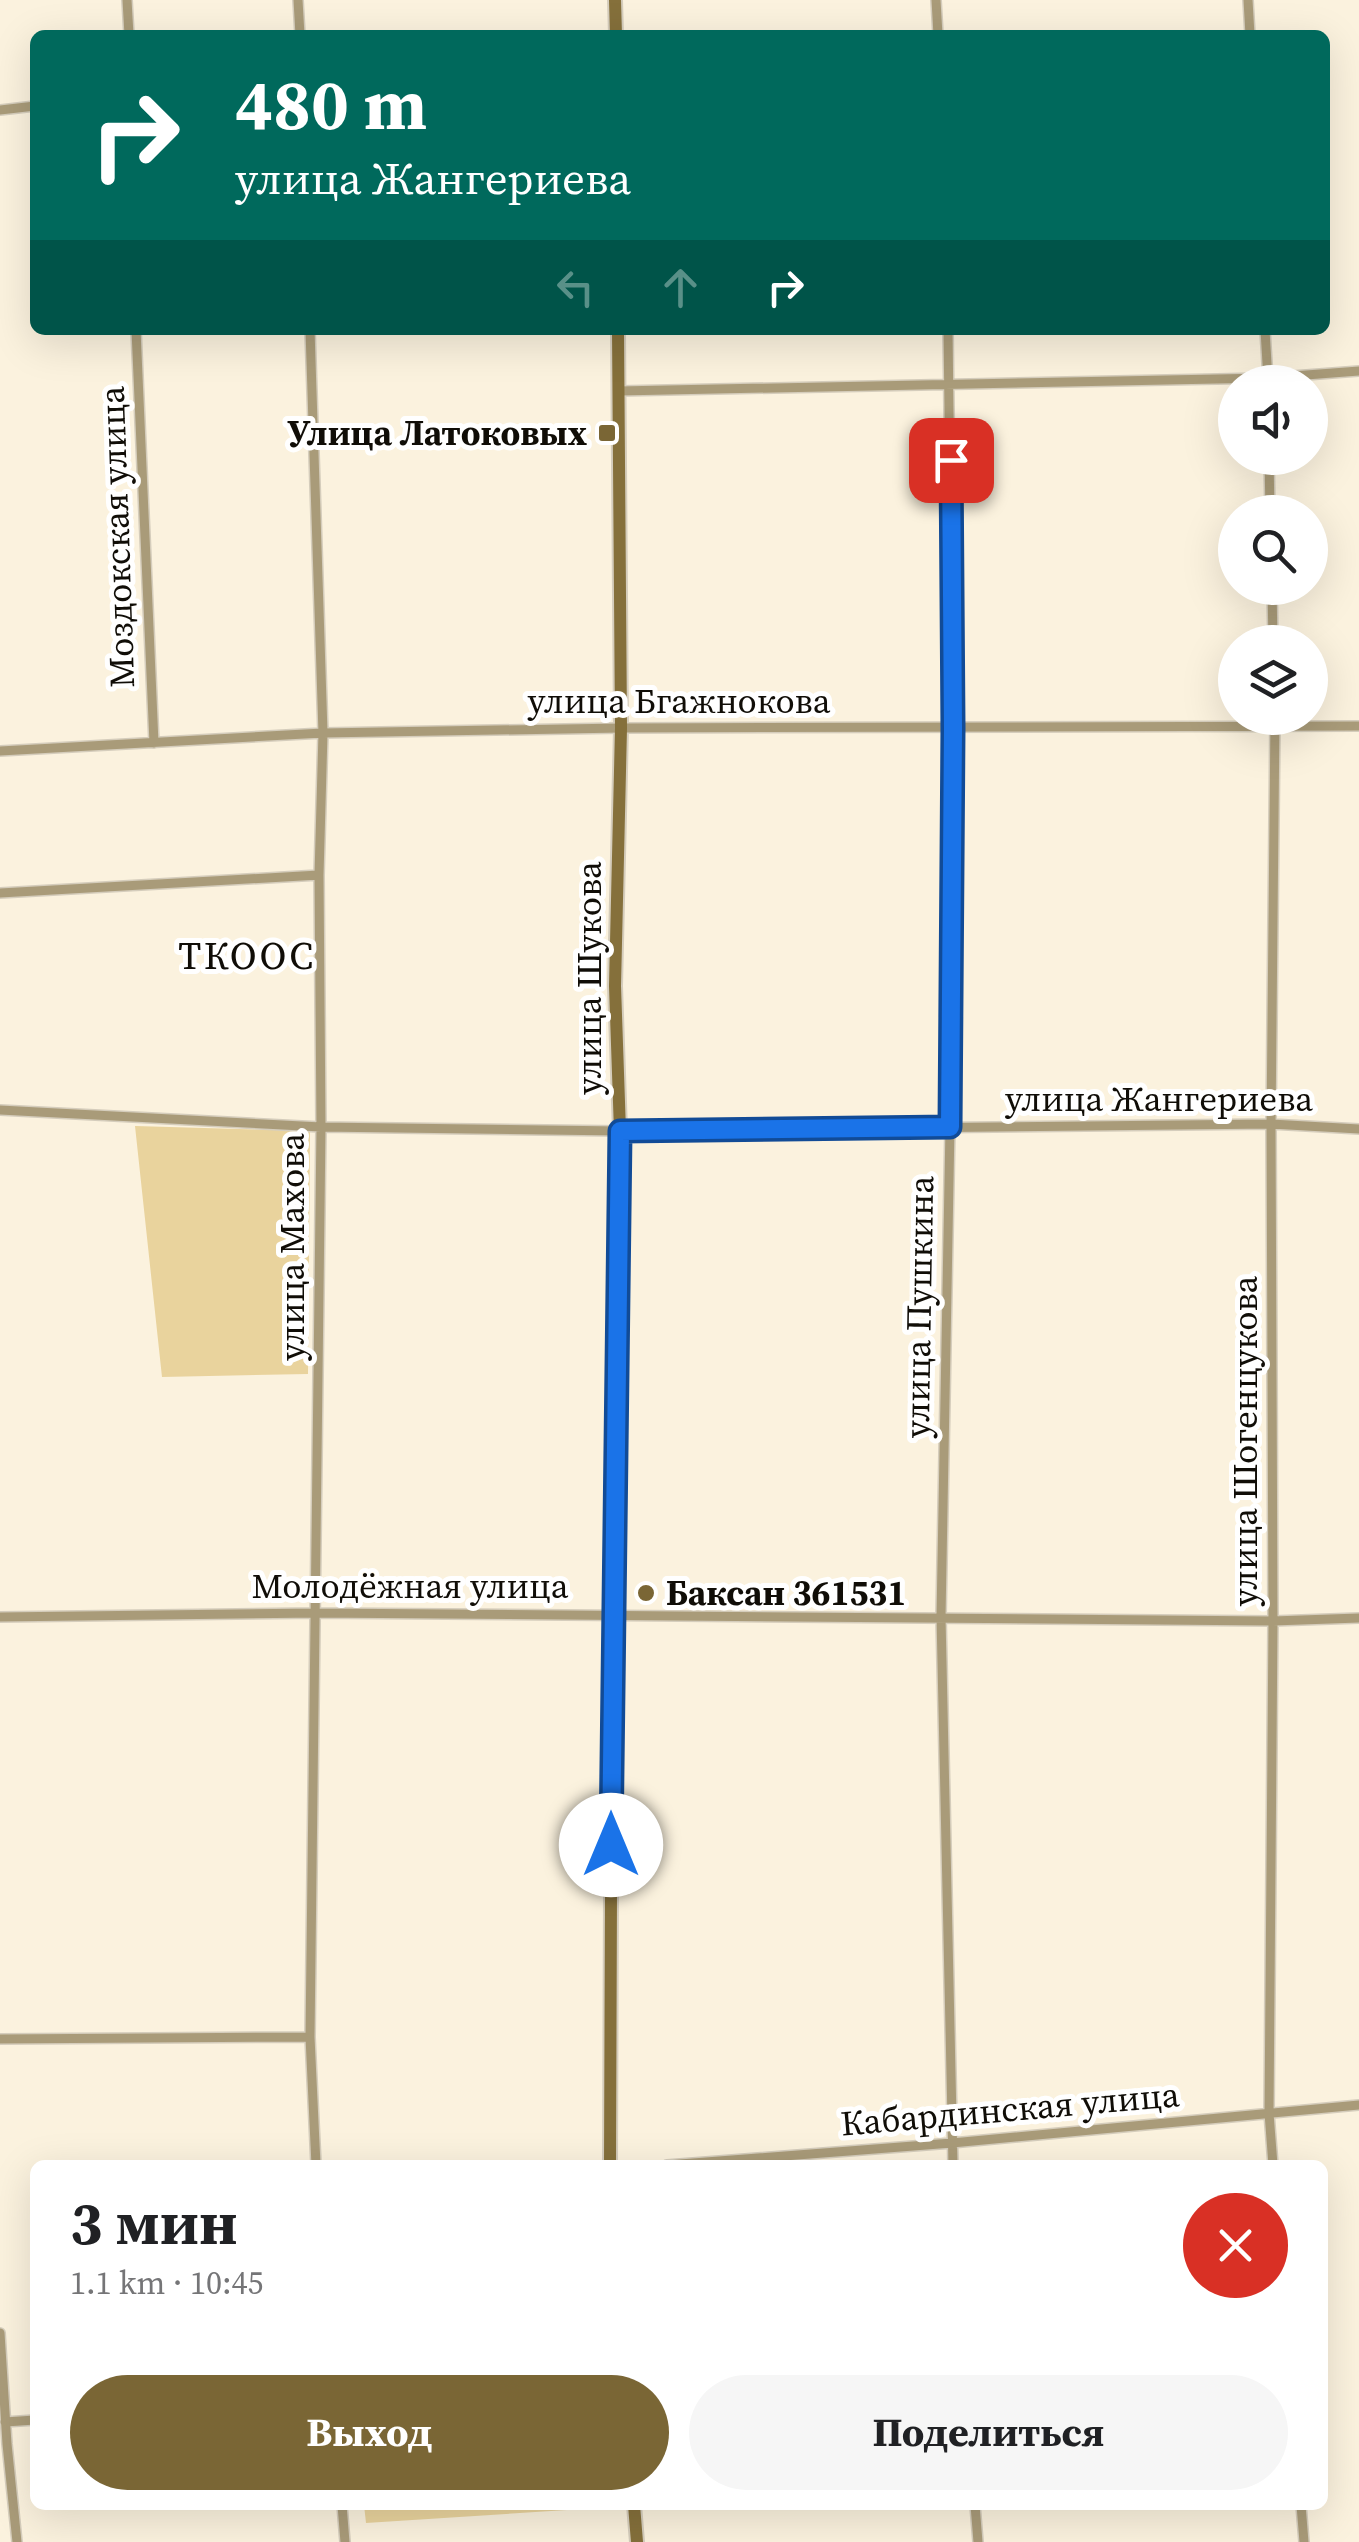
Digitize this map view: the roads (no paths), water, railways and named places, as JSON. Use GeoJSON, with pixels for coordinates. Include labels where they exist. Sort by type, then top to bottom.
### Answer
{"type":"FeatureCollection","features":[{"type":"Feature","properties":{"kind":"main road"},"geometry":{"type":"LineString","coordinates":[[615,0],[616,30]]}},
{"type":"Feature","properties":{"kind":"main road","name":"улица Шукова"},"geometry":{"type":"LineString","coordinates":[[610,2160],[612,1614],[620,1131],[616,986],[621,728],[618,335]]}},
{"type":"Feature","properties":{"kind":"main road"},"geometry":{"type":"LineString","coordinates":[[634,2510],[637,2542]]}},
{"type":"Feature","properties":{"kind":"street"},"geometry":{"type":"LineString","coordinates":[[127,0],[128,30]]}},
{"type":"Feature","properties":{"kind":"street"},"geometry":{"type":"LineString","coordinates":[[298,0],[300,30]]}},
{"type":"Feature","properties":{"kind":"street"},"geometry":{"type":"LineString","coordinates":[[936,0],[938,30]]}},
{"type":"Feature","properties":{"kind":"street"},"geometry":{"type":"LineString","coordinates":[[1248,0],[1250,30]]}},
{"type":"Feature","properties":{"kind":"street"},"geometry":{"type":"LineString","coordinates":[[0,110],[30,107]]}},
{"type":"Feature","properties":{"kind":"street","name":"Моздокская улица"},"geometry":{"type":"LineString","coordinates":[[136,335],[154,742]]}},
{"type":"Feature","properties":{"kind":"street","name":"улица Махова"},"geometry":{"type":"LineString","coordinates":[[310,335],[323,733],[310,2037],[316,2160]]}},
{"type":"Feature","properties":{"kind":"street","name":"улица Пушкина"},"geometry":{"type":"LineString","coordinates":[[948,335],[953,728],[942,1616],[953,2160]]}},
{"type":"Feature","properties":{"kind":"street"},"geometry":{"type":"LineString","coordinates":[[1265,335],[1267,365]]}},
{"type":"Feature","properties":{"kind":"street"},"geometry":{"type":"LineString","coordinates":[[1328,374],[1359,371]]}},
{"type":"Feature","properties":{"kind":"street"},"geometry":{"type":"LineString","coordinates":[[618,391],[1218,381]]}},
{"type":"Feature","properties":{"kind":"street","name":"улица Бгажнокова"},"geometry":{"type":"LineString","coordinates":[[0,752],[323,733],[1218,722]]}},
{"type":"Feature","properties":{"kind":"street","name":"улица Бгажнокова"},"geometry":{"type":"LineString","coordinates":[[1328,724],[1359,726]]}},
{"type":"Feature","properties":{"kind":"street","name":"улица Шогенцукова"},"geometry":{"type":"LineString","coordinates":[[1273,2160],[1269,2113],[1275,735]]}},
{"type":"Feature","properties":{"kind":"street"},"geometry":{"type":"LineString","coordinates":[[0,893],[319,875]]}},
{"type":"Feature","properties":{"kind":"street","name":"улица Жангериева"},"geometry":{"type":"LineString","coordinates":[[0,1110],[321,1127],[620,1131],[1271,1124],[1359,1128]]}},
{"type":"Feature","properties":{"kind":"street","name":"Молодёжная улица"},"geometry":{"type":"LineString","coordinates":[[0,1617],[316,1613],[1359,1618]]}},
{"type":"Feature","properties":{"kind":"street"},"geometry":{"type":"LineString","coordinates":[[0,2039],[310,2037]]}},
{"type":"Feature","properties":{"kind":"street","name":"Кабардинская улица"},"geometry":{"type":"LineString","coordinates":[[732,2160],[1359,2105]]}},
{"type":"Feature","properties":{"kind":"street"},"geometry":{"type":"LineString","coordinates":[[0,2333],[3,2444],[16,2542]]}},
{"type":"Feature","properties":{"kind":"street"},"geometry":{"type":"LineString","coordinates":[[5,2422],[30,2420]]}},
{"type":"Feature","properties":{"kind":"street"},"geometry":{"type":"LineString","coordinates":[[342,2510],[345,2542]]}},
{"type":"Feature","properties":{"kind":"street"},"geometry":{"type":"LineString","coordinates":[[975,2510],[978,2542]]}},
{"type":"Feature","properties":{"kind":"street"},"geometry":{"type":"LineString","coordinates":[[1301,2510],[1304,2542]]}},
{"type":"Feature","properties":{"kind":"place","name":"Улица Латоковых"},"geometry":{"type":"Point","coordinates":[607,433]}},
{"type":"Feature","properties":{"kind":"place","name":"Баксан 361531"},"geometry":{"type":"Point","coordinates":[646,1593]}},
{"type":"Feature","properties":{"kind":"district","name":"ТКООС"},"geometry":{"type":"Point","coordinates":[247,956]}}]}
